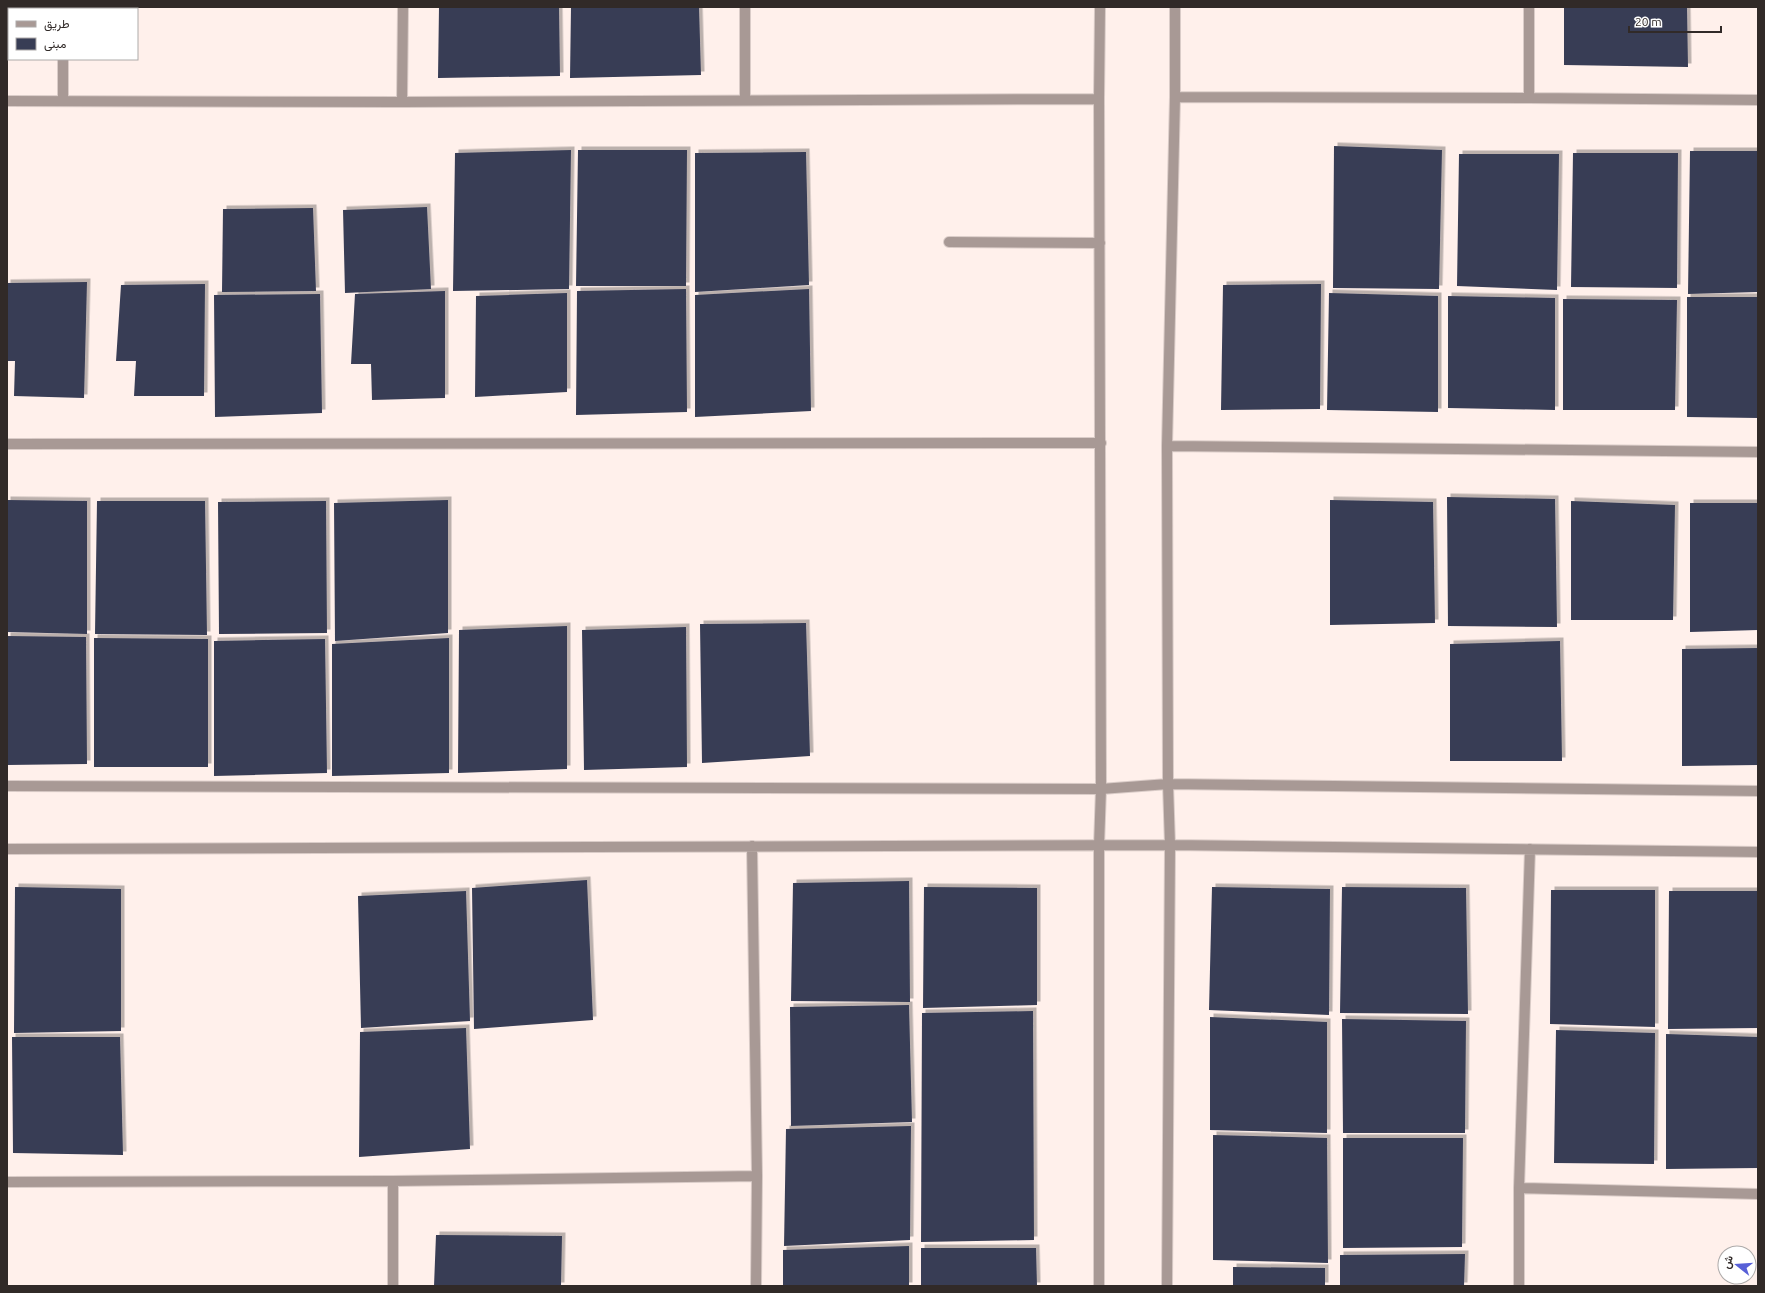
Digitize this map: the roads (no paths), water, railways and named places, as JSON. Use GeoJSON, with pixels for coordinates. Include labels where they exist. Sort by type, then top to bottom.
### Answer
{"type":"FeatureCollection","features":[{"type":"Feature","properties":{"kind":"street"},"geometry":{"type":"LineString","coordinates":[[402,102],[403,7]]}},
{"type":"Feature","properties":{"kind":"street"},"geometry":{"type":"LineString","coordinates":[[745,7],[745,99]]}},
{"type":"Feature","properties":{"kind":"street"},"geometry":{"type":"LineString","coordinates":[[1099,1286],[1099,846],[1101,789],[1100,7]]}},
{"type":"Feature","properties":{"kind":"street"},"geometry":{"type":"LineString","coordinates":[[1167,1286],[1170,845],[1168,784],[1167,446],[1175,97],[1175,7]]}},
{"type":"Feature","properties":{"kind":"street"},"geometry":{"type":"LineString","coordinates":[[1529,7],[1529,98]]}},
{"type":"Feature","properties":{"kind":"street"},"geometry":{"type":"LineString","coordinates":[[63,60],[63,101]]}},
{"type":"Feature","properties":{"kind":"street"},"geometry":{"type":"LineString","coordinates":[[1175,97],[1758,100]]}},
{"type":"Feature","properties":{"kind":"street"},"geometry":{"type":"LineString","coordinates":[[7,101],[402,102],[745,99],[1099,99]]}},
{"type":"Feature","properties":{"kind":"street"},"geometry":{"type":"LineString","coordinates":[[949,242],[1100,242]]}},
{"type":"Feature","properties":{"kind":"street"},"geometry":{"type":"LineString","coordinates":[[7,444],[1101,443]]}},
{"type":"Feature","properties":{"kind":"street"},"geometry":{"type":"LineString","coordinates":[[1167,446],[1758,452]]}},
{"type":"Feature","properties":{"kind":"street"},"geometry":{"type":"LineString","coordinates":[[7,786],[1101,789],[1168,784],[1758,791]]}},
{"type":"Feature","properties":{"kind":"street"},"geometry":{"type":"LineString","coordinates":[[7,849],[1170,845],[1758,852]]}},
{"type":"Feature","properties":{"kind":"street"},"geometry":{"type":"LineString","coordinates":[[752,846],[757,1176],[756,1286]]}},
{"type":"Feature","properties":{"kind":"street"},"geometry":{"type":"LineString","coordinates":[[1519,1286],[1519,1188],[1530,849]]}},
{"type":"Feature","properties":{"kind":"street"},"geometry":{"type":"LineString","coordinates":[[7,1182],[393,1181],[757,1176]]}},
{"type":"Feature","properties":{"kind":"street"},"geometry":{"type":"LineString","coordinates":[[393,1181],[393,1286]]}},
{"type":"Feature","properties":{"kind":"street"},"geometry":{"type":"LineString","coordinates":[[1519,1188],[1758,1194]]}}]}
